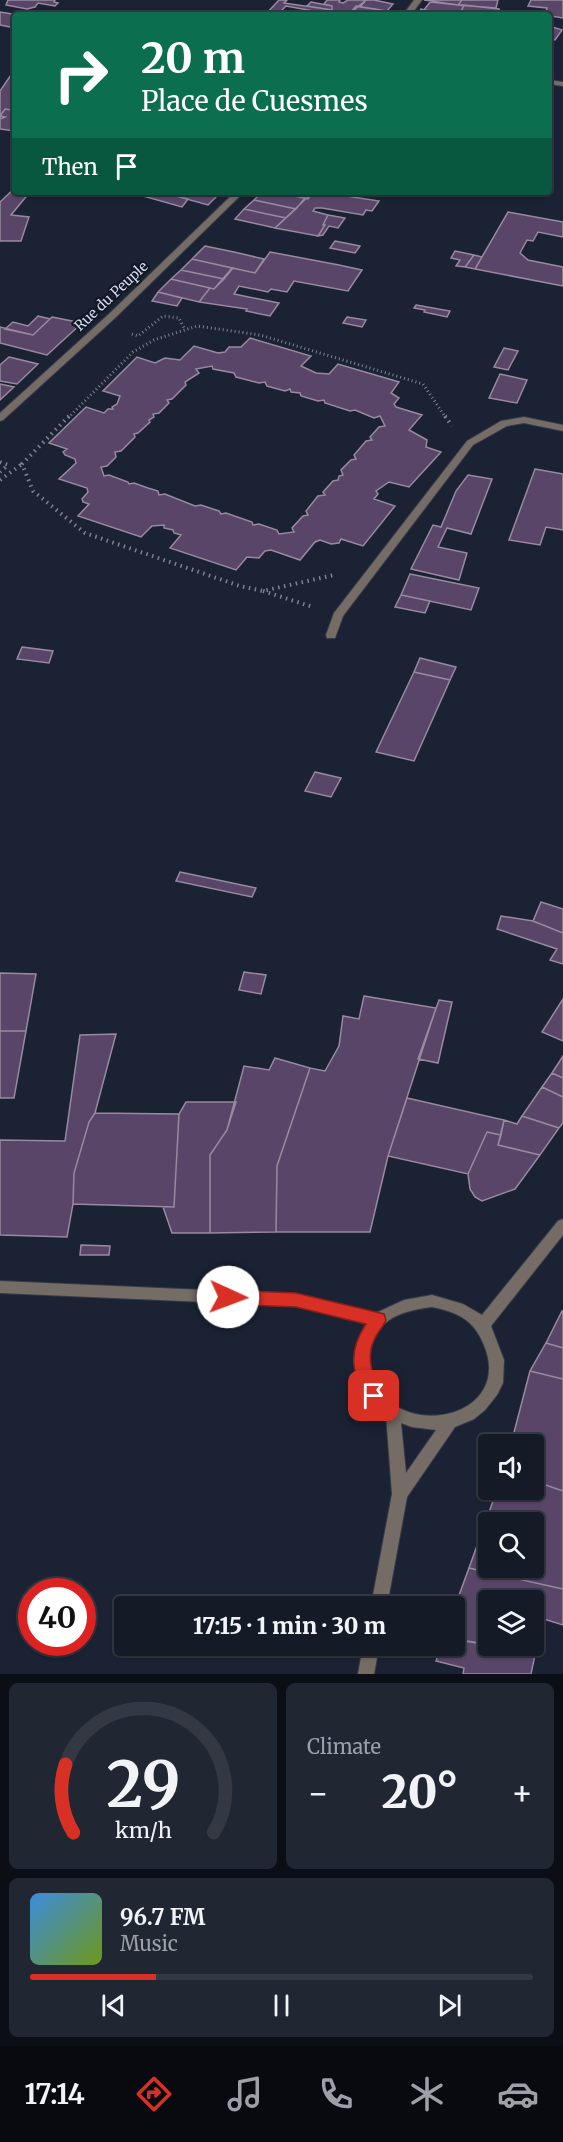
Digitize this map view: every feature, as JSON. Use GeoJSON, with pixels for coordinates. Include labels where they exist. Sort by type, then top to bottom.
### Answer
{"type":"FeatureCollection","features":[{"type":"Feature","properties":{"kind":"street","name":"Rue du Peuple"},"geometry":{"type":"LineString","coordinates":[[0,418],[237,195]]}},
{"type":"Feature","properties":{"kind":"street"},"geometry":{"type":"LineString","coordinates":[[331,635],[338,615],[470,443],[504,423],[524,420],[563,428]]}},
{"type":"Feature","properties":{"kind":"street"},"geometry":{"type":"LineString","coordinates":[[483,1325],[563,1225]]}},
{"type":"Feature","properties":{"kind":"street"},"geometry":{"type":"LineString","coordinates":[[0,1287],[296,1300],[378,1320]]}},
{"type":"Feature","properties":{"kind":"street"},"geometry":{"type":"LineString","coordinates":[[432,1301],[448,1304],[467,1312],[483,1325],[498,1360],[497,1377],[490,1395],[472,1413],[450,1422],[433,1424],[412,1421],[393,1413],[374,1396],[364,1378],[361,1353],[366,1339],[378,1320],[408,1303],[432,1301]]}},
{"type":"Feature","properties":{"kind":"street"},"geometry":{"type":"LineString","coordinates":[[381,1596],[400,1494],[393,1413]]}},
{"type":"Feature","properties":{"kind":"street"},"geometry":{"type":"LineString","coordinates":[[400,1494],[450,1422]]}},
{"type":"Feature","properties":{"kind":"street"},"geometry":{"type":"LineString","coordinates":[[366,1674],[369,1656]]}},
{"type":"Feature","properties":{"kind":"path"},"geometry":{"type":"LineString","coordinates":[[99,326],[138,336],[163,316],[173,315],[182,321],[185,330]]}},
{"type":"Feature","properties":{"kind":"path"},"geometry":{"type":"LineString","coordinates":[[0,480],[22,464],[133,352],[154,340],[197,326],[260,335],[423,384],[460,437],[470,443]]}},
{"type":"Feature","properties":{"kind":"path"},"geometry":{"type":"LineString","coordinates":[[0,462],[8,465],[0,472]]}},
{"type":"Feature","properties":{"kind":"path"},"geometry":{"type":"LineString","coordinates":[[22,464],[33,491],[85,533],[240,586],[338,615]]}},
{"type":"Feature","properties":{"kind":"path"},"geometry":{"type":"LineString","coordinates":[[263,591],[329,576],[372,570]]}},
{"type":"Feature","properties":{"kind":"building"},"geometry":{"type":"Polygon","coordinates":[[[8,0],[55,0],[54,2],[58,3],[55,6],[38,3],[35,7],[27,9],[6,5],[8,0]]]}},
{"type":"Feature","properties":{"kind":"building"},"geometry":{"type":"Polygon","coordinates":[[[279,0],[287,0],[284,3],[332,10],[332,6],[324,4],[327,0],[340,0],[339,2],[343,3],[348,0],[366,0],[352,12],[319,12],[286,6],[280,12],[268,12],[279,0]]]}},
{"type":"Feature","properties":{"kind":"building"},"geometry":{"type":"Polygon","coordinates":[[[366,0],[393,4],[387,11],[360,7],[366,0]]]}},
{"type":"Feature","properties":{"kind":"building"},"geometry":{"type":"Polygon","coordinates":[[[424,0],[462,0],[458,5],[424,0]]]}},
{"type":"Feature","properties":{"kind":"building"},"geometry":{"type":"Polygon","coordinates":[[[462,0],[498,0],[496,8],[458,5],[462,0]]]}},
{"type":"Feature","properties":{"kind":"building"},"geometry":{"type":"Polygon","coordinates":[[[531,0],[563,0],[563,18],[552,16],[552,12],[546,12],[547,8],[528,6],[531,0]]]}},
{"type":"Feature","properties":{"kind":"building"},"geometry":{"type":"Polygon","coordinates":[[[311,2],[332,6],[332,10],[307,6],[311,2]]]}},
{"type":"Feature","properties":{"kind":"building"},"geometry":{"type":"Polygon","coordinates":[[[430,2],[464,5],[461,12],[424,10],[430,2]]]}},
{"type":"Feature","properties":{"kind":"building"},"geometry":{"type":"Polygon","coordinates":[[[464,5],[499,9],[500,12],[461,12],[464,5]]]}},
{"type":"Feature","properties":{"kind":"building"},"geometry":{"type":"Polygon","coordinates":[[[356,6],[390,11],[389,12],[351,12],[356,6]]]}},
{"type":"Feature","properties":{"kind":"building"},"geometry":{"type":"Polygon","coordinates":[[[421,9],[440,12],[419,12],[421,9]]]}},
{"type":"Feature","properties":{"kind":"building"},"geometry":{"type":"Polygon","coordinates":[[[0,12],[12,14],[12,27],[0,25],[0,12]]]}},
{"type":"Feature","properties":{"kind":"building"},"geometry":{"type":"Polygon","coordinates":[[[552,27],[562,30],[555,40],[552,40],[552,27]]]}},
{"type":"Feature","properties":{"kind":"building"},"geometry":{"type":"Polygon","coordinates":[[[12,73],[12,108],[5,109],[0,116],[0,91],[12,73]]]}},
{"type":"Feature","properties":{"kind":"building"},"geometry":{"type":"Polygon","coordinates":[[[12,108],[12,131],[0,129],[0,119],[5,117],[0,116],[5,109],[12,108]]]}},
{"type":"Feature","properties":{"kind":"building"},"geometry":{"type":"Polygon","coordinates":[[[12,191],[12,195],[28,195],[11,215],[29,217],[21,241],[0,241],[0,202],[12,191]]]}},
{"type":"Feature","properties":{"kind":"building"},"geometry":{"type":"Polygon","coordinates":[[[140,195],[172,195],[188,199],[182,207],[140,195]]]}},
{"type":"Feature","properties":{"kind":"building"},"geometry":{"type":"Polygon","coordinates":[[[172,195],[218,195],[208,205],[172,195]]]}},
{"type":"Feature","properties":{"kind":"building"},"geometry":{"type":"Polygon","coordinates":[[[259,195],[290,195],[305,198],[296,209],[254,200],[259,195]]]}},
{"type":"Feature","properties":{"kind":"building"},"geometry":{"type":"Polygon","coordinates":[[[290,195],[311,195],[308,199],[290,195]]]}},
{"type":"Feature","properties":{"kind":"building"},"geometry":{"type":"Polygon","coordinates":[[[310,195],[340,195],[379,201],[372,211],[366,210],[363,215],[315,208],[313,211],[328,215],[318,236],[275,228],[310,195]]]}},
{"type":"Feature","properties":{"kind":"building"},"geometry":{"type":"Polygon","coordinates":[[[254,200],[296,209],[286,218],[244,209],[254,200]]]}},
{"type":"Feature","properties":{"kind":"building"},"geometry":{"type":"Polygon","coordinates":[[[244,209],[286,218],[275,228],[235,219],[244,209]]]}},
{"type":"Feature","properties":{"kind":"building"},"geometry":{"type":"Polygon","coordinates":[[[508,212],[563,222],[563,237],[538,232],[533,241],[527,240],[520,253],[528,260],[563,267],[563,286],[475,269],[508,212]]]}},
{"type":"Feature","properties":{"kind":"building"},"geometry":{"type":"Polygon","coordinates":[[[328,215],[345,218],[338,228],[329,226],[323,235],[318,236],[325,225],[323,225],[328,215]]]}},
{"type":"Feature","properties":{"kind":"building"},"geometry":{"type":"Polygon","coordinates":[[[335,241],[360,246],[355,253],[330,248],[335,241]]]}},
{"type":"Feature","properties":{"kind":"building"},"geometry":{"type":"Polygon","coordinates":[[[205,246],[264,259],[255,273],[192,259],[205,246]]]}},
{"type":"Feature","properties":{"kind":"building"},"geometry":{"type":"Polygon","coordinates":[[[455,251],[474,255],[465,267],[456,266],[460,260],[451,258],[455,251]]]}},
{"type":"Feature","properties":{"kind":"building"},"geometry":{"type":"Polygon","coordinates":[[[270,252],[362,270],[348,291],[294,281],[287,292],[271,289],[268,292],[239,286],[234,294],[279,303],[270,316],[246,311],[247,309],[199,302],[210,288],[214,289],[232,268],[255,273],[270,252]]]}},
{"type":"Feature","properties":{"kind":"building"},"geometry":{"type":"Polygon","coordinates":[[[474,255],[482,257],[475,269],[465,267],[474,255]]]}},
{"type":"Feature","properties":{"kind":"building"},"geometry":{"type":"Polygon","coordinates":[[[192,259],[233,268],[224,279],[181,270],[192,259]]]}},
{"type":"Feature","properties":{"kind":"building"},"geometry":{"type":"Polygon","coordinates":[[[181,270],[224,279],[214,289],[171,279],[181,270]]]}},
{"type":"Feature","properties":{"kind":"building"},"geometry":{"type":"Polygon","coordinates":[[[171,279],[210,288],[199,302],[158,292],[171,279]]]}},
{"type":"Feature","properties":{"kind":"building"},"geometry":{"type":"Polygon","coordinates":[[[158,292],[182,298],[177,306],[152,301],[158,292]]]}},
{"type":"Feature","properties":{"kind":"building"},"geometry":{"type":"Polygon","coordinates":[[[416,305],[450,311],[447,317],[424,312],[425,310],[414,308],[416,305]]]}},
{"type":"Feature","properties":{"kind":"building"},"geometry":{"type":"Polygon","coordinates":[[[38,316],[50,319],[33,335],[5,329],[13,322],[28,326],[38,316]]]}},
{"type":"Feature","properties":{"kind":"building"},"geometry":{"type":"Polygon","coordinates":[[[52,317],[82,323],[47,355],[0,343],[0,327],[33,335],[52,317]]]}},
{"type":"Feature","properties":{"kind":"building"},"geometry":{"type":"Polygon","coordinates":[[[347,317],[366,320],[362,327],[343,323],[347,317]]]}},
{"type":"Feature","properties":{"kind":"building"},"geometry":{"type":"Polygon","coordinates":[[[250,338],[311,356],[301,366],[316,373],[329,374],[338,364],[399,382],[391,393],[399,398],[394,404],[396,407],[422,415],[409,430],[427,440],[426,447],[441,452],[409,487],[389,482],[376,491],[378,494],[374,499],[395,506],[363,546],[341,539],[339,543],[331,544],[320,540],[315,542],[300,560],[271,550],[265,551],[259,558],[247,557],[236,570],[170,548],[181,535],[164,528],[164,525],[152,526],[141,537],[78,516],[89,504],[83,502],[82,499],[88,492],[87,488],[59,479],[76,463],[75,459],[65,455],[63,452],[67,449],[49,443],[86,407],[104,413],[108,409],[113,409],[112,407],[117,404],[120,396],[103,391],[137,357],[155,363],[165,358],[180,360],[194,346],[218,353],[225,352],[229,347],[241,347],[250,338]],[[212,366],[196,369],[199,373],[185,382],[186,385],[172,399],[167,400],[169,403],[159,413],[153,414],[154,417],[149,420],[150,422],[134,434],[135,437],[121,451],[115,452],[116,457],[107,466],[101,467],[104,476],[109,475],[129,484],[134,483],[158,491],[159,495],[165,494],[195,506],[201,505],[219,511],[221,514],[226,513],[252,522],[253,525],[259,524],[277,530],[279,534],[294,532],[292,528],[303,516],[308,515],[306,511],[318,496],[325,495],[323,492],[333,481],[343,475],[341,470],[351,460],[356,459],[354,455],[366,441],[372,440],[370,437],[379,427],[385,426],[380,416],[374,418],[355,410],[350,411],[325,403],[324,400],[318,401],[301,396],[300,393],[291,392],[290,389],[285,391],[267,386],[265,382],[259,383],[236,377],[234,373],[213,369],[212,366]]]}},
{"type":"Feature","properties":{"kind":"building"},"geometry":{"type":"Polygon","coordinates":[[[504,348],[518,351],[508,370],[494,367],[504,348]]]}},
{"type":"Feature","properties":{"kind":"building"},"geometry":{"type":"Polygon","coordinates":[[[9,357],[38,364],[17,384],[0,381],[0,365],[9,357]]]}},
{"type":"Feature","properties":{"kind":"building"},"geometry":{"type":"Polygon","coordinates":[[[500,374],[527,380],[517,403],[489,398],[500,374]]]}},
{"type":"Feature","properties":{"kind":"building"},"geometry":{"type":"Polygon","coordinates":[[[0,384],[14,387],[0,400],[0,384]]]}},
{"type":"Feature","properties":{"kind":"building"},"geometry":{"type":"Polygon","coordinates":[[[535,469],[563,474],[563,530],[546,527],[540,545],[509,540],[535,469]]]}},
{"type":"Feature","properties":{"kind":"building"},"geometry":{"type":"Polygon","coordinates":[[[468,475],[492,479],[471,534],[447,528],[438,547],[467,553],[459,580],[411,569],[433,525],[441,527],[456,491],[468,475]]]}},
{"type":"Feature","properties":{"kind":"building"},"geometry":{"type":"Polygon","coordinates":[[[410,574],[479,588],[471,610],[401,595],[410,574]]]}},
{"type":"Feature","properties":{"kind":"building"},"geometry":{"type":"Polygon","coordinates":[[[401,595],[430,601],[425,613],[395,607],[401,595]]]}},
{"type":"Feature","properties":{"kind":"building"},"geometry":{"type":"Polygon","coordinates":[[[22,647],[53,651],[49,663],[17,659],[22,647]]]}},
{"type":"Feature","properties":{"kind":"building"},"geometry":{"type":"Polygon","coordinates":[[[420,658],[456,667],[450,680],[414,672],[420,658]]]}},
{"type":"Feature","properties":{"kind":"building"},"geometry":{"type":"Polygon","coordinates":[[[414,672],[450,680],[414,761],[376,752],[414,672]]]}},
{"type":"Feature","properties":{"kind":"building"},"geometry":{"type":"Polygon","coordinates":[[[315,772],[341,778],[331,797],[305,791],[315,772]]]}},
{"type":"Feature","properties":{"kind":"building"},"geometry":{"type":"Polygon","coordinates":[[[180,872],[256,888],[252,897],[176,881],[180,872]]]}},
{"type":"Feature","properties":{"kind":"building"},"geometry":{"type":"Polygon","coordinates":[[[541,902],[563,909],[563,933],[533,921],[541,902]]]}},
{"type":"Feature","properties":{"kind":"building"},"geometry":{"type":"Polygon","coordinates":[[[501,916],[533,921],[563,933],[563,964],[550,960],[557,949],[497,929],[501,916]]]}},
{"type":"Feature","properties":{"kind":"building"},"geometry":{"type":"Polygon","coordinates":[[[244,972],[266,975],[261,994],[239,990],[244,972]]]}},
{"type":"Feature","properties":{"kind":"building"},"geometry":{"type":"Polygon","coordinates":[[[0,973],[36,974],[26,1031],[0,1031],[0,973]]]}},
{"type":"Feature","properties":{"kind":"building"},"geometry":{"type":"Polygon","coordinates":[[[364,996],[436,1008],[388,1156],[370,1232],[276,1232],[277,1166],[310,1068],[325,1071],[339,1046],[343,1016],[359,1019],[364,996]]]}},
{"type":"Feature","properties":{"kind":"building"},"geometry":{"type":"Polygon","coordinates":[[[563,999],[563,1041],[542,1032],[563,999]]]}},
{"type":"Feature","properties":{"kind":"building"},"geometry":{"type":"Polygon","coordinates":[[[439,1000],[452,1002],[438,1063],[418,1059],[439,1000]]]}},
{"type":"Feature","properties":{"kind":"building"},"geometry":{"type":"Polygon","coordinates":[[[0,1031],[26,1031],[14,1098],[0,1098],[0,1031]]]}},
{"type":"Feature","properties":{"kind":"building"},"geometry":{"type":"Polygon","coordinates":[[[116,1034],[95,1113],[89,1122],[74,1173],[73,1204],[67,1237],[0,1235],[0,1140],[65,1141],[80,1035],[116,1034]]]}},
{"type":"Feature","properties":{"kind":"building"},"geometry":{"type":"Polygon","coordinates":[[[563,1056],[563,1078],[552,1073],[563,1056]]]}},
{"type":"Feature","properties":{"kind":"building"},"geometry":{"type":"Polygon","coordinates":[[[275,1058],[310,1068],[277,1166],[276,1232],[210,1233],[210,1155],[227,1130],[244,1066],[269,1070],[275,1058]]]}},
{"type":"Feature","properties":{"kind":"building"},"geometry":{"type":"Polygon","coordinates":[[[552,1073],[563,1078],[563,1097],[542,1087],[552,1073]]]}},
{"type":"Feature","properties":{"kind":"building"},"geometry":{"type":"Polygon","coordinates":[[[542,1087],[563,1097],[563,1123],[559,1128],[522,1116],[542,1087]]]}},
{"type":"Feature","properties":{"kind":"building"},"geometry":{"type":"Polygon","coordinates":[[[407,1098],[504,1120],[501,1135],[487,1132],[468,1174],[388,1156],[407,1098]]]}},
{"type":"Feature","properties":{"kind":"building"},"geometry":{"type":"Polygon","coordinates":[[[186,1102],[236,1102],[227,1130],[210,1155],[210,1233],[172,1233],[163,1207],[174,1207],[179,1114],[186,1102]]]}},
{"type":"Feature","properties":{"kind":"building"},"geometry":{"type":"Polygon","coordinates":[[[95,1113],[179,1114],[174,1207],[73,1204],[74,1173],[89,1122],[95,1113]]]}},
{"type":"Feature","properties":{"kind":"building"},"geometry":{"type":"Polygon","coordinates":[[[522,1116],[559,1128],[540,1155],[498,1145],[504,1120],[517,1124],[522,1116]]]}},
{"type":"Feature","properties":{"kind":"building"},"geometry":{"type":"Polygon","coordinates":[[[487,1132],[501,1135],[498,1145],[540,1155],[515,1189],[482,1201],[475,1197],[470,1189],[468,1174],[487,1132]]]}},
{"type":"Feature","properties":{"kind":"building"},"geometry":{"type":"Polygon","coordinates":[[[81,1245],[110,1246],[109,1255],[80,1255],[81,1245]]]}},
{"type":"Feature","properties":{"kind":"building"},"geometry":{"type":"Polygon","coordinates":[[[563,1311],[563,1348],[546,1343],[563,1311]]]}},
{"type":"Feature","properties":{"kind":"building"},"geometry":{"type":"Polygon","coordinates":[[[546,1343],[563,1348],[563,1379],[530,1371],[546,1343]]]}},
{"type":"Feature","properties":{"kind":"building"},"geometry":{"type":"Polygon","coordinates":[[[530,1371],[563,1379],[563,1491],[544,1484],[544,1434],[514,1434],[530,1371]]]}},
{"type":"Feature","properties":{"kind":"building"},"geometry":{"type":"Polygon","coordinates":[[[544,1484],[563,1491],[563,1589],[514,1578],[544,1578],[544,1512],[489,1512],[493,1500],[544,1500],[544,1484]]]}},
{"type":"Feature","properties":{"kind":"building"},"geometry":{"type":"Polygon","coordinates":[[[478,1543],[478,1570],[469,1568],[478,1543]]]}},
{"type":"Feature","properties":{"kind":"building"},"geometry":{"type":"Polygon","coordinates":[[[469,1568],[478,1570],[478,1578],[514,1578],[563,1589],[563,1625],[544,1619],[544,1590],[478,1590],[478,1643],[465,1641],[465,1596],[459,1596],[469,1568]]]}},
{"type":"Feature","properties":{"kind":"building"},"geometry":{"type":"Polygon","coordinates":[[[465,1641],[478,1643],[478,1656],[535,1656],[531,1674],[463,1674],[464,1668],[436,1661],[438,1656],[465,1656],[465,1641]]]}},
{"type":"Feature","properties":{"kind":"route"},"geometry":{"type":"LineString","coordinates":[[228,1297],[296,1300],[378,1320],[366,1339],[361,1353],[364,1378],[374,1396]]}}]}
